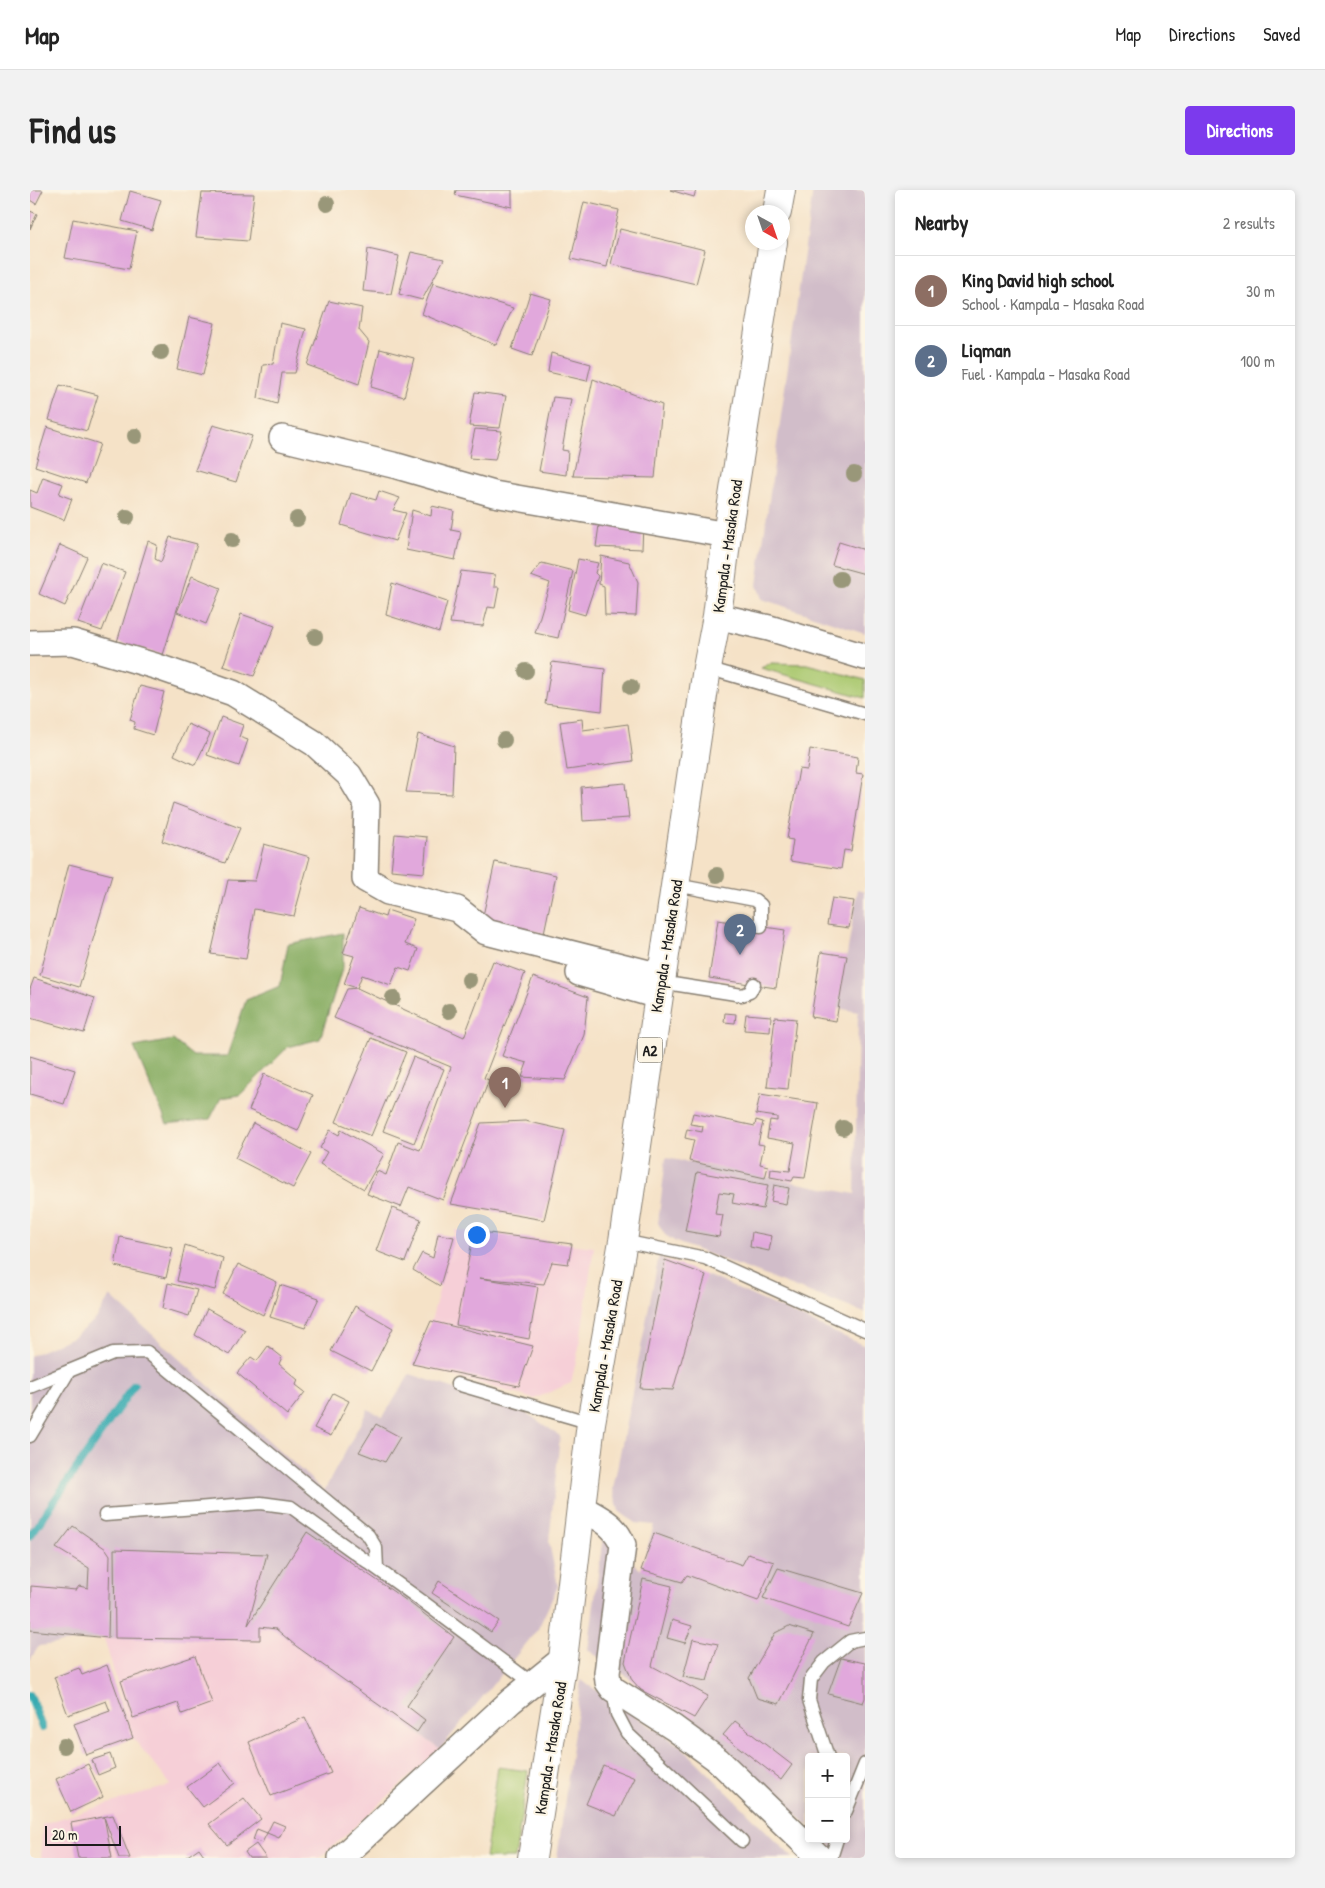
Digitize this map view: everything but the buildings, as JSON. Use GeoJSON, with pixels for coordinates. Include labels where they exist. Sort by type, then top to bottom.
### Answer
{"type":"FeatureCollection","features":[{"type":"Feature","properties":{"kind":"highway"},"geometry":{"type":"LineString","coordinates":[[778,205],[780,190]]}},
{"type":"Feature","properties":{"kind":"highway","name":"Kampala - Masaka Road"},"geometry":{"type":"LineString","coordinates":[[532,1858],[563,1659],[591,1423],[623,1241],[706,668],[717,616],[727,535],[772,250]]}},
{"type":"Feature","properties":{"kind":"street"},"geometry":{"type":"LineString","coordinates":[[282,438],[397,466],[494,494],[727,535]]}},
{"type":"Feature","properties":{"kind":"street"},"geometry":{"type":"LineString","coordinates":[[717,616],[769,628],[865,657]]}},
{"type":"Feature","properties":{"kind":"street"},"geometry":{"type":"LineString","coordinates":[[30,643],[73,642],[164,669],[233,693],[314,743],[349,775],[367,805],[365,879],[388,892],[457,909],[486,932],[660,985]]}},
{"type":"Feature","properties":{"kind":"street"},"geometry":{"type":"LineString","coordinates":[[219,705],[300,743],[352,800],[358,808],[357,886],[365,896],[470,927],[483,946],[660,985]]}},
{"type":"Feature","properties":{"kind":"street"},"geometry":{"type":"LineString","coordinates":[[580,1507],[607,1521],[618,1532],[623,1545],[607,1673],[608,1682],[612,1689],[674,1728],[718,1760],[820,1858]]}},
{"type":"Feature","properties":{"kind":"street"},"geometry":{"type":"LineString","coordinates":[[341,1858],[532,1683],[563,1659]]}},
{"type":"Feature","properties":{"kind":"lane"},"geometry":{"type":"LineString","coordinates":[[706,668],[865,714]]}},
{"type":"Feature","properties":{"kind":"lane"},"geometry":{"type":"LineString","coordinates":[[676,885],[755,900],[762,905],[761,927]]}},
{"type":"Feature","properties":{"kind":"lane"},"geometry":{"type":"LineString","coordinates":[[660,985],[742,994],[750,992],[754,984]]}},
{"type":"Feature","properties":{"kind":"lane"},"geometry":{"type":"LineString","coordinates":[[623,1241],[704,1258],[865,1330]]}},
{"type":"Feature","properties":{"kind":"lane"},"geometry":{"type":"LineString","coordinates":[[30,1386],[113,1353],[148,1352],[368,1535],[376,1548],[377,1568]]}},
{"type":"Feature","properties":{"kind":"lane"},"geometry":{"type":"LineString","coordinates":[[30,1436],[69,1371]]}},
{"type":"Feature","properties":{"kind":"lane"},"geometry":{"type":"LineString","coordinates":[[457,1384],[591,1423]]}},
{"type":"Feature","properties":{"kind":"lane"},"geometry":{"type":"LineString","coordinates":[[105,1516],[261,1502],[291,1508],[377,1568],[532,1683]]}},
{"type":"Feature","properties":{"kind":"lane"},"geometry":{"type":"LineString","coordinates":[[827,1753],[810,1700],[811,1680],[824,1662],[850,1641],[865,1638]]}},
{"type":"Feature","properties":{"kind":"lane"},"geometry":{"type":"LineString","coordinates":[[612,1689],[617,1714],[628,1733],[742,1841]]}},
{"type":"Feature","properties":{"kind":"lane"},"geometry":{"type":"LineString","coordinates":[[849,1798],[865,1764]]}},
{"type":"Feature","properties":{"kind":"lane"},"geometry":{"type":"LineString","coordinates":[[831,1858],[836,1843]]}},
{"type":"Feature","properties":{"kind":"shaded area"},"geometry":{"type":"Polygon","coordinates":[[[813,190],[865,190],[865,633],[762,599],[757,585],[813,190]]]}},
{"type":"Feature","properties":{"kind":"shaded area"},"geometry":{"type":"Polygon","coordinates":[[[858,889],[865,891],[865,1313],[676,1242],[665,1235],[658,1223],[666,1158],[855,1194],[858,1012],[838,1008],[858,889]]]}},
{"type":"Feature","properties":{"kind":"shaded area"},"geometry":{"type":"Polygon","coordinates":[[[455,1230],[594,1247],[579,1348],[571,1383],[534,1399],[412,1364],[431,1321],[455,1230]]]}},
{"type":"Feature","properties":{"kind":"shaded area"},"geometry":{"type":"Polygon","coordinates":[[[659,1256],[665,1260],[640,1388],[673,1390],[706,1275],[865,1346],[865,1858],[842,1858],[827,1843],[850,1843],[850,1753],[805,1753],[805,1822],[709,1732],[588,1650],[603,1537],[641,1570],[654,1525],[635,1523],[619,1511],[613,1489],[659,1256]]]}},
{"type":"Feature","properties":{"kind":"shaded area"},"geometry":{"type":"Polygon","coordinates":[[[110,1296],[324,1491],[368,1409],[383,1417],[410,1374],[525,1412],[560,1436],[549,1542],[558,1586],[538,1629],[440,1749],[275,1629],[260,1627],[260,1640],[104,1638],[39,1646],[30,1660],[30,1356],[75,1336],[96,1319],[110,1296]]]}},
{"type":"Feature","properties":{"kind":"shaded area"},"geometry":{"type":"Polygon","coordinates":[[[260,1627],[276,1629],[296,1646],[440,1749],[320,1858],[41,1858],[42,1824],[171,1785],[133,1738],[104,1638],[259,1640],[260,1627]]]}},
{"type":"Feature","properties":{"kind":"shaded area"},"geometry":{"type":"Polygon","coordinates":[[[581,1680],[682,1747],[793,1858],[557,1858],[581,1680]]]}},
{"type":"Feature","properties":{"kind":"green space"},"geometry":{"type":"Polygon","coordinates":[[[771,663],[808,664],[865,680],[865,698],[761,668],[771,663]]]}},
{"type":"Feature","properties":{"kind":"green space"},"geometry":{"type":"Polygon","coordinates":[[[343,933],[343,966],[320,1039],[288,1047],[240,1095],[221,1098],[210,1119],[167,1124],[134,1047],[173,1040],[193,1056],[227,1056],[246,1000],[280,986],[288,944],[343,933]]]}},
{"type":"Feature","properties":{"kind":"green space"},"geometry":{"type":"Polygon","coordinates":[[[498,1767],[528,1771],[515,1858],[485,1858],[498,1767]]]}},
{"type":"Feature","properties":{"kind":"waterway"},"geometry":{"type":"LineString","coordinates":[[30,1536],[134,1385]]}},
{"type":"Feature","properties":{"kind":"waterway"},"geometry":{"type":"LineString","coordinates":[[30,1695],[42,1728]]}},
{"type":"Feature","properties":{"kind":"place","name":"Liqman"},"geometry":{"type":"Point","coordinates":[740,955]}},
{"type":"Feature","properties":{"kind":"place","name":"King David high school"},"geometry":{"type":"Point","coordinates":[505,1108]}}]}
